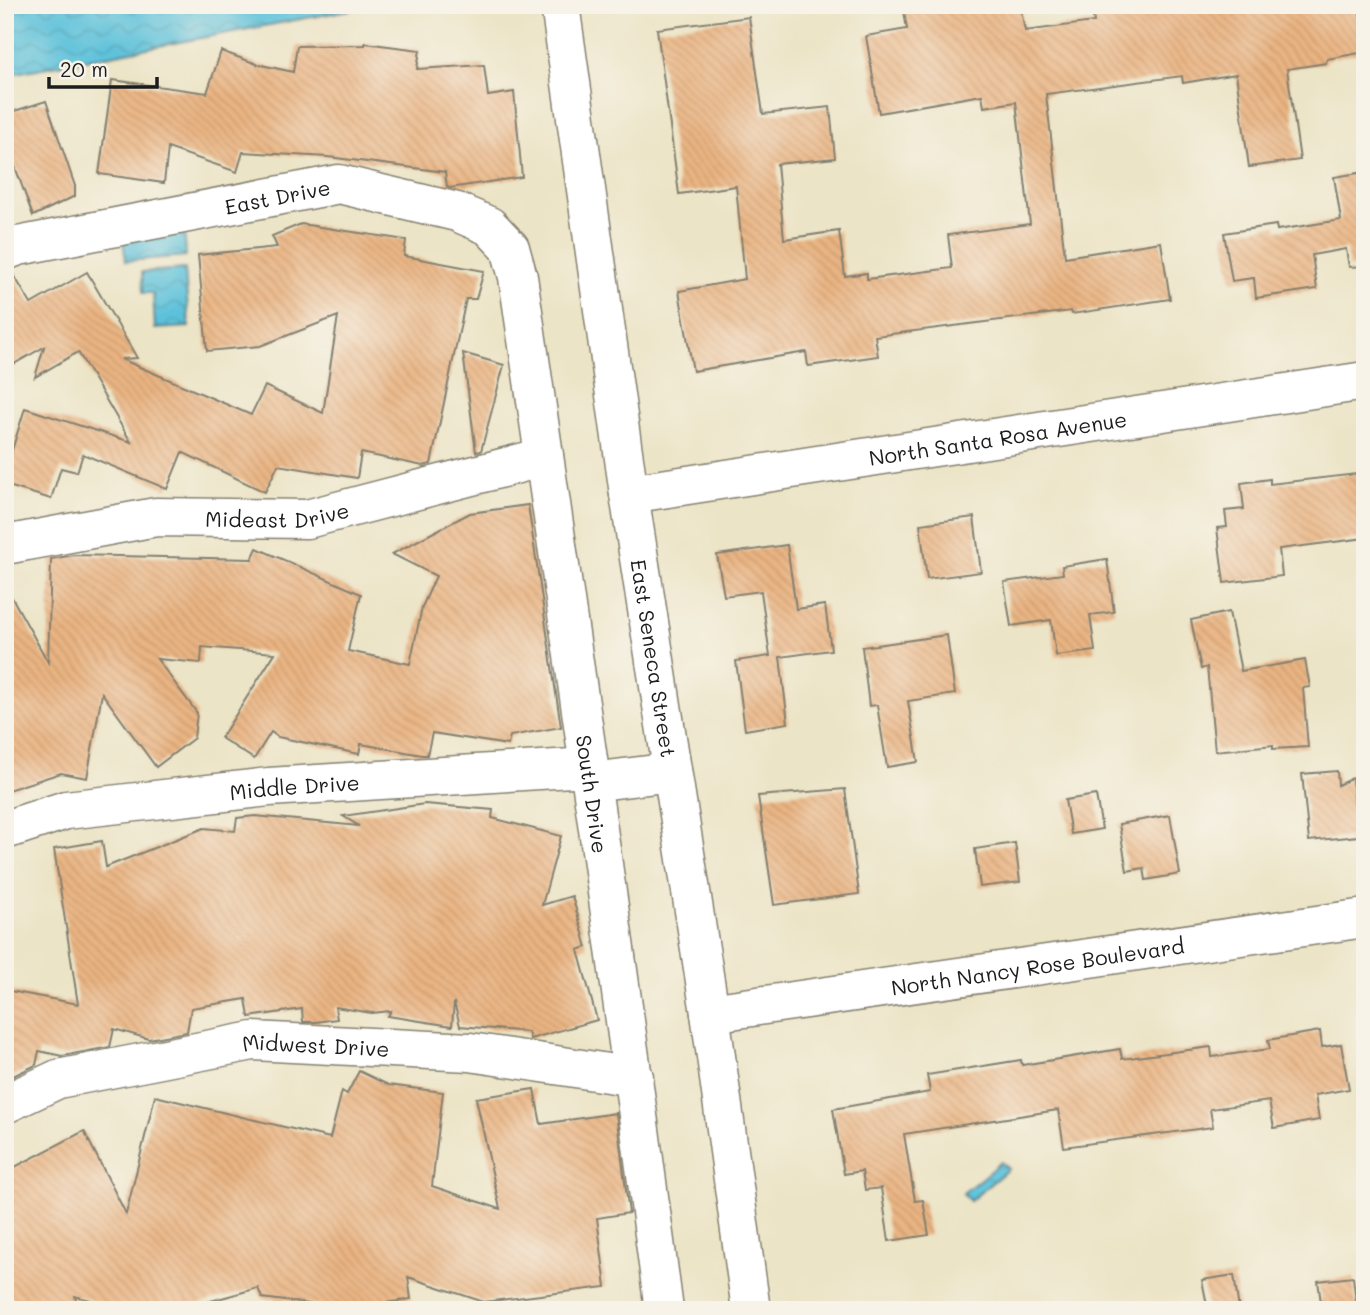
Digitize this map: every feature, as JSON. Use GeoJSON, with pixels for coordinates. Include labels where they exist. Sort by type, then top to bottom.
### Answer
{"type":"FeatureCollection","features":[{"type":"Feature","properties":{"kind":"street","name":"East Seneca Street"},"geometry":{"type":"LineString","coordinates":[[563,6],[629,494],[710,1013],[751,1310]]}},
{"type":"Feature","properties":{"kind":"street","name":"East Drive"},"geometry":{"type":"LineString","coordinates":[[5,251],[18,246],[339,184],[457,212],[489,226],[510,248],[518,277]]}},
{"type":"Feature","properties":{"kind":"street","name":"South Drive"},"geometry":{"type":"LineString","coordinates":[[518,277],[634,1077],[664,1310]]}},
{"type":"Feature","properties":{"kind":"street","name":"North Santa Rosa Avenue"},"geometry":{"type":"LineString","coordinates":[[629,494],[1365,381]]}},
{"type":"Feature","properties":{"kind":"street","name":"Mideast Drive"},"geometry":{"type":"LineString","coordinates":[[5,545],[156,517],[307,519],[544,457]]}},
{"type":"Feature","properties":{"kind":"street","name":"Middle Drive"},"geometry":{"type":"LineString","coordinates":[[5,830],[66,810],[269,787],[672,772]]}},
{"type":"Feature","properties":{"kind":"street","name":"North Nancy Rose Boulevard"},"geometry":{"type":"LineString","coordinates":[[710,1013],[1365,918]]}},
{"type":"Feature","properties":{"kind":"street","name":"Midwest Drive"},"geometry":{"type":"LineString","coordinates":[[5,1104],[58,1079],[253,1041],[470,1052],[634,1077]]}},
{"type":"Feature","properties":{"kind":"water"},"geometry":{"type":"Polygon","coordinates":[[[5,5],[376,5],[5,75],[5,5]]]}},
{"type":"Feature","properties":{"kind":"water"},"geometry":{"type":"Polygon","coordinates":[[[184,224],[186,256],[126,261],[122,235],[184,224]]]}},
{"type":"Feature","properties":{"kind":"water"},"geometry":{"type":"Polygon","coordinates":[[[185,269],[189,327],[155,329],[153,293],[143,293],[142,272],[185,269]]]}},
{"type":"Feature","properties":{"kind":"water"},"geometry":{"type":"Polygon","coordinates":[[[1001,1162],[1008,1169],[970,1201],[963,1193],[1001,1162]]]}},
{"type":"Feature","properties":{"kind":"building"},"geometry":{"type":"Polygon","coordinates":[[[938,5],[1020,5],[1025,31],[1094,22],[1091,5],[1359,5],[1365,52],[1327,59],[1326,63],[1287,69],[1300,160],[1249,167],[1236,74],[1183,83],[1182,76],[1046,94],[1065,257],[1161,242],[1170,299],[1072,314],[1071,311],[875,336],[878,356],[808,366],[806,352],[693,371],[679,291],[745,279],[736,186],[679,194],[657,29],[749,17],[763,114],[830,107],[835,158],[777,164],[784,239],[839,231],[845,276],[867,273],[867,279],[952,268],[948,235],[1030,224],[1016,102],[984,107],[982,95],[879,113],[866,36],[907,29],[904,11],[938,5]]]}},
{"type":"Feature","properties":{"kind":"building"},"geometry":{"type":"Polygon","coordinates":[[[365,43],[420,50],[417,69],[484,65],[488,96],[514,92],[522,177],[450,188],[447,187],[445,172],[328,157],[243,152],[237,172],[168,148],[164,183],[99,174],[112,80],[207,93],[221,51],[257,64],[293,72],[297,46],[365,43]]]}},
{"type":"Feature","properties":{"kind":"building"},"geometry":{"type":"Polygon","coordinates":[[[46,101],[75,186],[75,196],[33,216],[5,139],[5,114],[46,101]]]}},
{"type":"Feature","properties":{"kind":"building"},"geometry":{"type":"Polygon","coordinates":[[[1365,172],[1365,266],[1349,267],[1346,249],[1312,255],[1317,289],[1256,298],[1254,278],[1232,281],[1224,233],[1276,225],[1277,230],[1341,220],[1334,177],[1365,172]]]}},
{"type":"Feature","properties":{"kind":"building"},"geometry":{"type":"Polygon","coordinates":[[[301,224],[406,240],[404,256],[484,271],[476,299],[466,299],[431,464],[423,466],[361,453],[357,478],[278,465],[265,492],[182,452],[167,489],[83,454],[77,472],[61,468],[51,499],[5,485],[5,473],[25,408],[131,442],[78,352],[35,377],[44,347],[5,369],[5,272],[12,272],[31,304],[87,272],[137,358],[121,359],[251,415],[265,386],[323,413],[338,316],[260,346],[207,351],[198,255],[277,247],[272,236],[301,224]]]}},
{"type":"Feature","properties":{"kind":"building"},"geometry":{"type":"Polygon","coordinates":[[[463,353],[504,365],[481,451],[476,452],[463,353]]]}},
{"type":"Feature","properties":{"kind":"building"},"geometry":{"type":"Polygon","coordinates":[[[1365,473],[1365,538],[1279,549],[1282,576],[1224,583],[1217,528],[1227,527],[1225,511],[1244,509],[1241,483],[1270,479],[1270,484],[1365,473]]]}},
{"type":"Feature","properties":{"kind":"building"},"geometry":{"type":"Polygon","coordinates":[[[528,505],[561,727],[510,736],[508,745],[432,733],[427,755],[361,744],[359,754],[278,737],[271,732],[254,759],[221,738],[275,653],[202,647],[201,663],[157,659],[197,713],[194,738],[156,767],[102,693],[87,778],[61,773],[5,791],[5,585],[48,662],[51,559],[74,555],[252,559],[257,548],[361,594],[348,651],[410,664],[422,607],[436,576],[392,554],[470,513],[528,505]]]}},
{"type":"Feature","properties":{"kind":"building"},"geometry":{"type":"Polygon","coordinates":[[[974,517],[981,572],[927,579],[920,524],[974,517]]]}},
{"type":"Feature","properties":{"kind":"building"},"geometry":{"type":"Polygon","coordinates":[[[787,545],[796,609],[825,605],[831,650],[780,657],[788,723],[745,730],[736,661],[770,656],[761,591],[724,596],[717,555],[787,545]]]}},
{"type":"Feature","properties":{"kind":"building"},"geometry":{"type":"Polygon","coordinates":[[[1107,559],[1114,612],[1090,615],[1095,651],[1056,656],[1051,620],[1011,626],[1004,582],[1063,574],[1062,566],[1107,559]]]}},
{"type":"Feature","properties":{"kind":"building"},"geometry":{"type":"Polygon","coordinates":[[[1229,612],[1241,671],[1305,660],[1310,687],[1303,688],[1308,747],[1273,749],[1273,745],[1215,751],[1207,667],[1201,669],[1191,620],[1229,612]]]}},
{"type":"Feature","properties":{"kind":"building"},"geometry":{"type":"Polygon","coordinates":[[[947,635],[955,694],[908,701],[918,762],[887,767],[877,705],[869,706],[862,647],[947,635]]]}},
{"type":"Feature","properties":{"kind":"building"},"geometry":{"type":"Polygon","coordinates":[[[1337,771],[1338,785],[1352,778],[1358,836],[1309,841],[1302,774],[1337,771]]]}},
{"type":"Feature","properties":{"kind":"building"},"geometry":{"type":"Polygon","coordinates":[[[845,789],[859,894],[774,905],[758,796],[845,789]]]}},
{"type":"Feature","properties":{"kind":"building"},"geometry":{"type":"Polygon","coordinates":[[[1096,795],[1102,829],[1071,834],[1065,800],[1096,795]]]}},
{"type":"Feature","properties":{"kind":"building"},"geometry":{"type":"Polygon","coordinates":[[[425,804],[493,810],[492,818],[561,836],[542,905],[572,896],[587,947],[578,950],[597,1020],[530,1039],[528,1032],[460,1026],[454,1002],[452,1026],[388,1016],[391,1011],[372,1013],[335,1007],[337,1019],[316,1022],[303,1022],[302,1009],[249,1017],[246,999],[191,1008],[187,1032],[149,1039],[114,1029],[110,1047],[62,1056],[39,1051],[36,1065],[9,1078],[5,1077],[5,990],[78,1004],[54,849],[102,841],[106,867],[204,828],[235,831],[237,818],[255,816],[359,826],[343,816],[425,804]]]}},
{"type":"Feature","properties":{"kind":"building"},"geometry":{"type":"Polygon","coordinates":[[[1170,815],[1180,874],[1146,880],[1144,868],[1127,871],[1119,824],[1170,815]]]}},
{"type":"Feature","properties":{"kind":"building"},"geometry":{"type":"Polygon","coordinates":[[[1015,843],[1020,882],[980,887],[975,849],[1015,843]]]}},
{"type":"Feature","properties":{"kind":"building"},"geometry":{"type":"Polygon","coordinates":[[[1320,1031],[1322,1047],[1341,1044],[1349,1089],[1315,1095],[1319,1120],[1274,1128],[1269,1101],[1210,1109],[1213,1127],[1064,1147],[1058,1110],[904,1134],[915,1201],[923,1200],[929,1235],[889,1241],[881,1188],[865,1190],[862,1171],[844,1174],[833,1109],[930,1092],[927,1075],[1021,1060],[1022,1065],[1120,1049],[1122,1059],[1211,1047],[1212,1057],[1270,1049],[1268,1040],[1320,1031]]]}},
{"type":"Feature","properties":{"kind":"building"},"geometry":{"type":"Polygon","coordinates":[[[359,1071],[388,1085],[443,1092],[432,1186],[500,1209],[476,1098],[534,1089],[541,1124],[616,1113],[629,1213],[597,1218],[606,1287],[484,1302],[408,1277],[411,1299],[349,1309],[262,1298],[258,1288],[178,1310],[130,1310],[75,1296],[78,1310],[8,1310],[5,1297],[5,1172],[84,1131],[126,1214],[155,1096],[330,1138],[342,1091],[347,1094],[359,1071]]]}},
{"type":"Feature","properties":{"kind":"building"},"geometry":{"type":"Polygon","coordinates":[[[1234,1275],[1239,1310],[1208,1310],[1202,1280],[1234,1275]]]}},
{"type":"Feature","properties":{"kind":"building"},"geometry":{"type":"Polygon","coordinates":[[[1353,1277],[1357,1310],[1322,1310],[1318,1281],[1353,1277]]]}}]}
